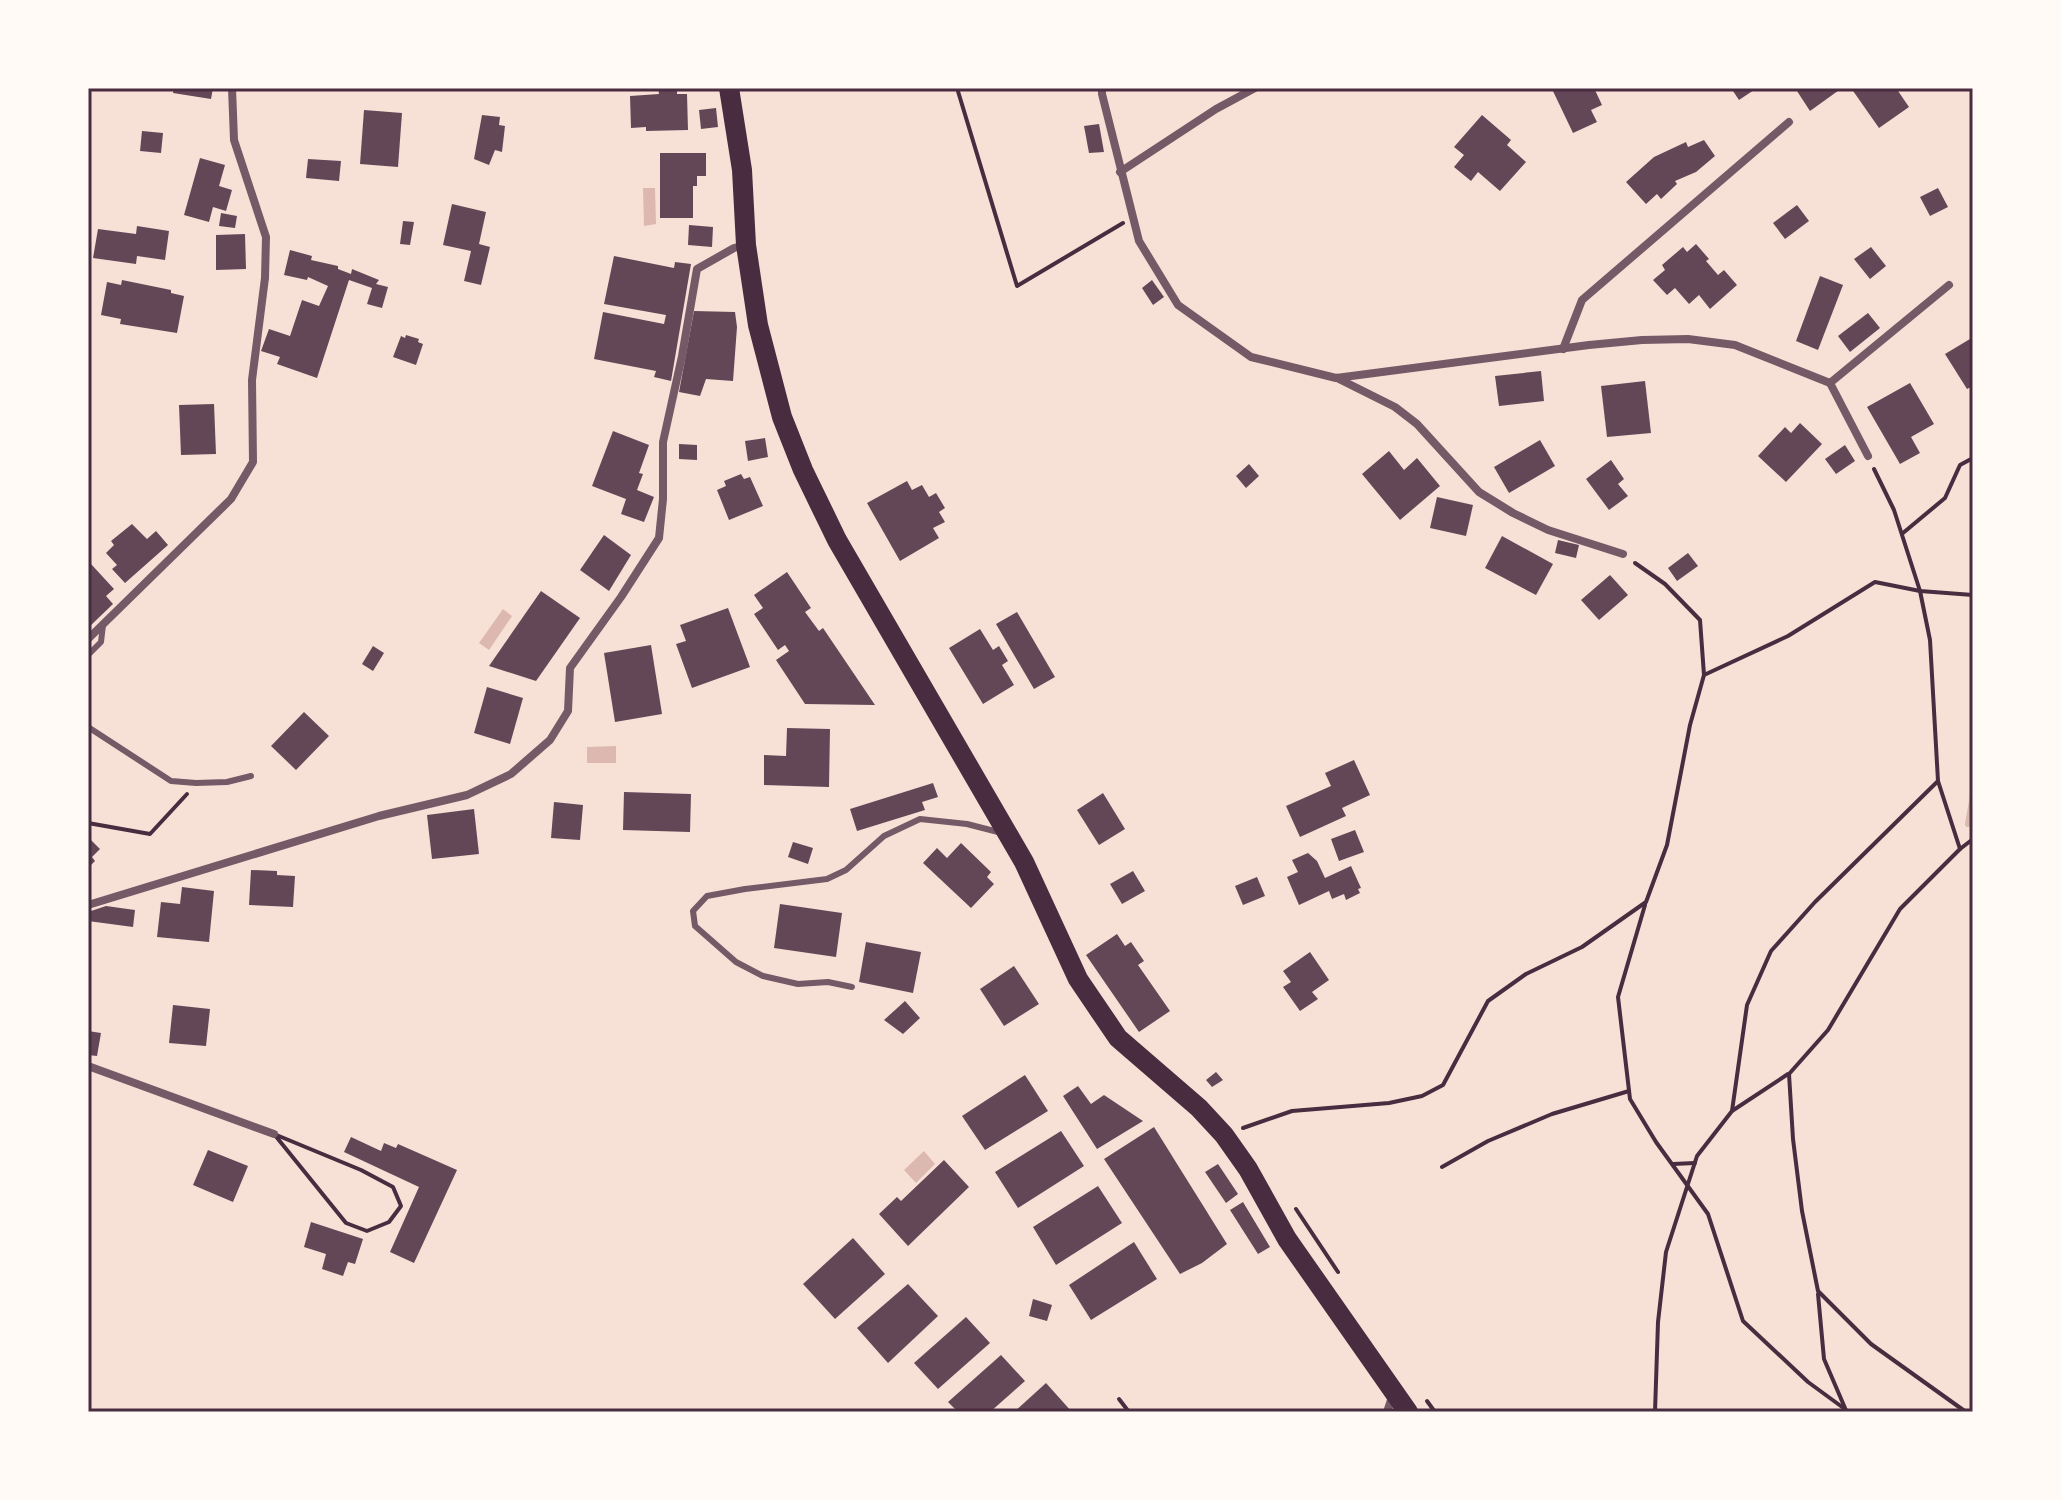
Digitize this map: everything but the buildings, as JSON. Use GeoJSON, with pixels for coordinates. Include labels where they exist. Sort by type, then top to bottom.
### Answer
{"type":"FeatureCollection","features":[{"type":"Feature","properties":{"kind":"main road"},"geometry":{"type":"LineString","coordinates":[[729,88],[742,170],[746,245],[758,325],[782,417],[803,470],[863,588],[1024,862],[1078,979],[1118,1038],[1199,1108],[1224,1135],[1248,1169],[1287,1239],[1390,1402],[1408,1412]]}},
{"type":"Feature","properties":{"kind":"street"},"geometry":{"type":"LineString","coordinates":[[88,639],[231,499],[253,462],[252,380],[264,290],[266,237],[234,140],[232,88]]}},
{"type":"Feature","properties":{"kind":"street"},"geometry":{"type":"LineString","coordinates":[[1102,88],[1139,241],[1178,305],[1251,357],[1336,378],[1395,407],[1417,424],[1479,492],[1513,513],[1548,530],[1623,554]]}},
{"type":"Feature","properties":{"kind":"street"},"geometry":{"type":"LineString","coordinates":[[1120,172],[1216,109],[1255,88]]}},
{"type":"Feature","properties":{"kind":"street"},"geometry":{"type":"LineString","coordinates":[[1563,349],[1582,300],[1789,122]]}},
{"type":"Feature","properties":{"kind":"street"},"geometry":{"type":"LineString","coordinates":[[88,905],[379,816],[467,795],[511,774],[550,740],[568,711],[570,668],[659,538],[663,442],[697,269],[734,248],[746,245]]}},
{"type":"Feature","properties":{"kind":"street"},"geometry":{"type":"LineString","coordinates":[[1830,383],[1949,285]]}},
{"type":"Feature","properties":{"kind":"street"},"geometry":{"type":"LineString","coordinates":[[1336,378],[1657,339],[1735,345],[1830,383],[1868,456]]}},
{"type":"Feature","properties":{"kind":"street"},"geometry":{"type":"LineString","coordinates":[[88,1066],[274,1134]]}},
{"type":"Feature","properties":{"kind":"lane"},"geometry":{"type":"LineString","coordinates":[[88,655],[101,642],[103,625]]}},
{"type":"Feature","properties":{"kind":"lane"},"geometry":{"type":"LineString","coordinates":[[88,727],[171,781],[227,782],[251,776]]}},
{"type":"Feature","properties":{"kind":"lane"},"geometry":{"type":"LineString","coordinates":[[852,987],[828,982],[798,984],[763,976],[736,962],[695,926],[693,911],[707,896],[827,879],[846,870],[884,836],[920,819],[967,824],[1008,834]]}},
{"type":"Feature","properties":{"kind":"path"},"geometry":{"type":"LineString","coordinates":[[957,88],[1017,286],[1133,217]]}},
{"type":"Feature","properties":{"kind":"path"},"geometry":{"type":"LineString","coordinates":[[1868,456],[1894,510],[1920,591],[1930,640],[1938,781],[1960,849]]}},
{"type":"Feature","properties":{"kind":"path"},"geometry":{"type":"LineString","coordinates":[[1902,533],[1945,498],[1960,465],[1973,458]]}},
{"type":"Feature","properties":{"kind":"path"},"geometry":{"type":"LineString","coordinates":[[1623,554],[1665,584],[1700,620],[1704,675],[1690,725],[1667,845],[1646,902],[1618,997],[1630,1099],[1656,1142],[1708,1214],[1743,1321],[1808,1382],[1848,1411]]}},
{"type":"Feature","properties":{"kind":"path"},"geometry":{"type":"LineString","coordinates":[[1704,675],[1788,636],[1875,582],[1920,591],[1973,595]]}},
{"type":"Feature","properties":{"kind":"path"},"geometry":{"type":"LineString","coordinates":[[1732,1111],[1747,1005],[1771,951],[1815,902],[1938,781]]}},
{"type":"Feature","properties":{"kind":"path"},"geometry":{"type":"LineString","coordinates":[[88,823],[150,834],[196,783]]}},
{"type":"Feature","properties":{"kind":"path"},"geometry":{"type":"LineString","coordinates":[[1655,1412],[1658,1322],[1666,1252],[1697,1156],[1732,1111],[1789,1074],[1828,1030],[1900,909],[1973,839]]}},
{"type":"Feature","properties":{"kind":"path"},"geometry":{"type":"LineString","coordinates":[[1239,1129],[1292,1111],[1389,1103],[1422,1096],[1443,1085],[1488,1001],[1526,974],[1582,947],[1646,902]]}},
{"type":"Feature","properties":{"kind":"path"},"geometry":{"type":"LineString","coordinates":[[1789,1074],[1793,1139],[1802,1211],[1818,1291],[1824,1359],[1848,1411]]}},
{"type":"Feature","properties":{"kind":"path"},"geometry":{"type":"LineString","coordinates":[[1442,1167],[1488,1141],[1552,1114],[1629,1091]]}},
{"type":"Feature","properties":{"kind":"path"},"geometry":{"type":"LineString","coordinates":[[274,1134],[361,1170],[393,1187],[401,1206],[389,1222],[367,1231],[346,1223],[274,1134]]}},
{"type":"Feature","properties":{"kind":"path"},"geometry":{"type":"LineString","coordinates":[[1672,1164],[1695,1163]]}},
{"type":"Feature","properties":{"kind":"path"},"geometry":{"type":"LineString","coordinates":[[1818,1291],[1871,1344],[1966,1412]]}},
{"type":"Feature","properties":{"kind":"path"},"geometry":{"type":"LineString","coordinates":[[1119,1399],[1129,1412]]}},
{"type":"Feature","properties":{"kind":"shaded area"},"geometry":{"type":"Polygon","coordinates":[[[643,188],[655,188],[656,224],[644,226],[643,188]]]}},
{"type":"Feature","properties":{"kind":"shaded area"},"geometry":{"type":"Polygon","coordinates":[[[503,609],[512,616],[489,650],[479,643],[503,609]]]}},
{"type":"Feature","properties":{"kind":"shaded area"},"geometry":{"type":"Polygon","coordinates":[[[616,746],[616,763],[587,763],[587,747],[616,746]]]}},
{"type":"Feature","properties":{"kind":"shaded area"},"geometry":{"type":"Polygon","coordinates":[[[924,1151],[935,1164],[916,1183],[904,1170],[924,1151]]]}},
{"type":"Feature","properties":{"kind":"waterway"},"geometry":{"type":"LineString","coordinates":[[1968,824],[1973,795]]}}]}
